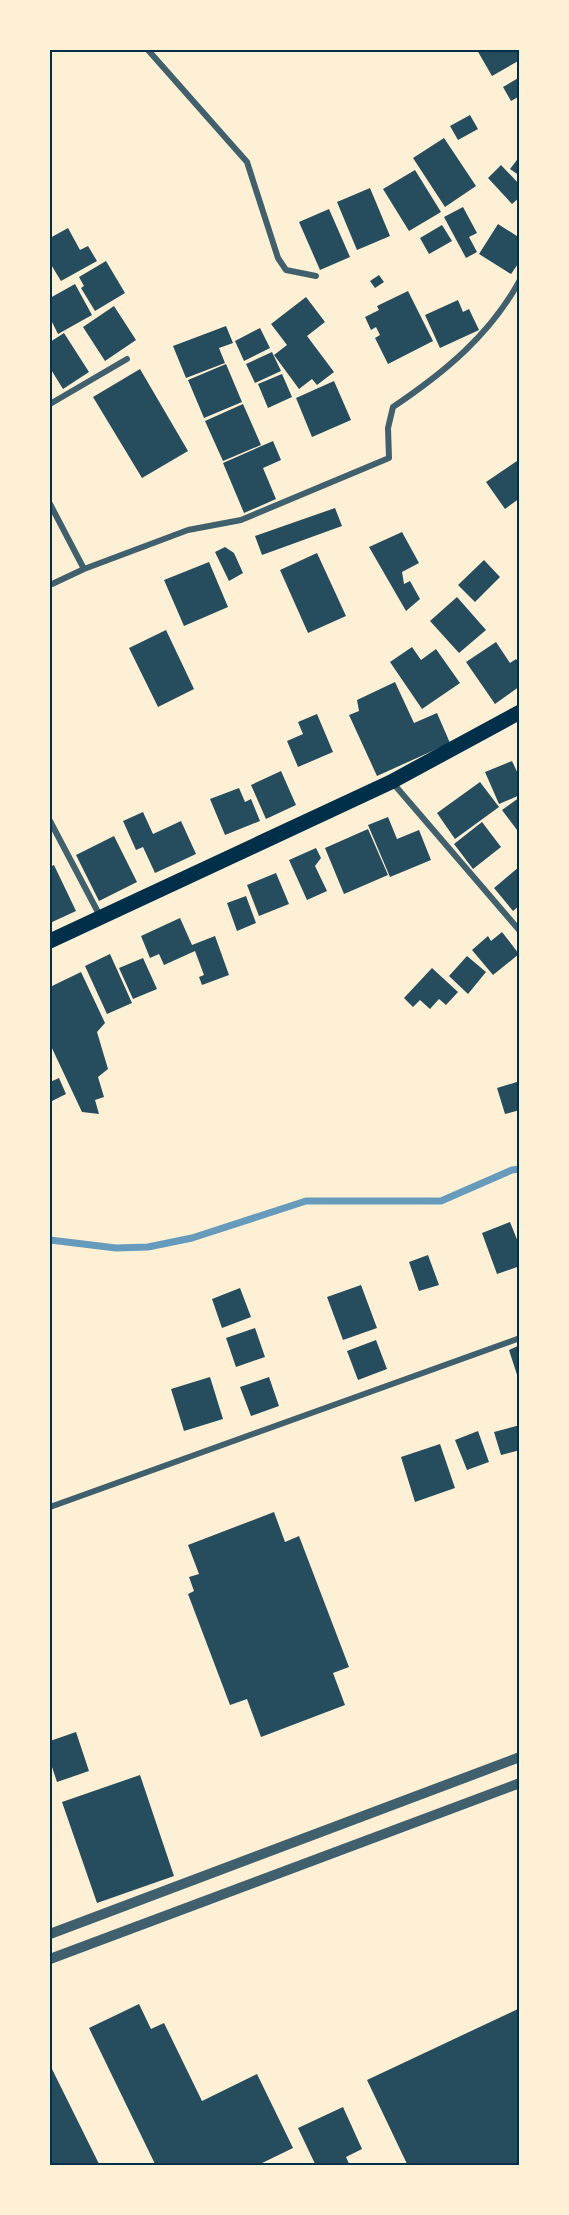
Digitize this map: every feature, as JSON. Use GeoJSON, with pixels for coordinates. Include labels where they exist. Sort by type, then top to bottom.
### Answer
{"type":"FeatureCollection","features":[{"type":"Feature","properties":{"kind":"main road"},"geometry":{"type":"LineString","coordinates":[[50,941],[391,782],[519,712]]}},
{"type":"Feature","properties":{"kind":"street"},"geometry":{"type":"LineString","coordinates":[[148,50],[247,162],[278,258],[286,270],[316,276]]}},
{"type":"Feature","properties":{"kind":"street"},"geometry":{"type":"LineString","coordinates":[[50,585],[84,569],[188,530],[241,520],[389,458],[388,428],[393,407],[438,376],[465,353],[505,308],[519,280]]}},
{"type":"Feature","properties":{"kind":"street"},"geometry":{"type":"LineString","coordinates":[[50,404],[127,359]]}},
{"type":"Feature","properties":{"kind":"street"},"geometry":{"type":"LineString","coordinates":[[50,504],[84,569]]}},
{"type":"Feature","properties":{"kind":"street"},"geometry":{"type":"LineString","coordinates":[[391,782],[519,931]]}},
{"type":"Feature","properties":{"kind":"street"},"geometry":{"type":"LineString","coordinates":[[50,820],[100,916]]}},
{"type":"Feature","properties":{"kind":"street"},"geometry":{"type":"LineString","coordinates":[[50,1507],[519,1338]]}},
{"type":"Feature","properties":{"kind":"street"},"geometry":{"type":"LineString","coordinates":[[50,1934],[519,1758]]}},
{"type":"Feature","properties":{"kind":"street"},"geometry":{"type":"LineString","coordinates":[[50,1959],[519,1783]]}},
{"type":"Feature","properties":{"kind":"building"},"geometry":{"type":"Polygon","coordinates":[[[477,50],[520,50],[520,60],[492,76],[477,50]]]}},
{"type":"Feature","properties":{"kind":"building"},"geometry":{"type":"Polygon","coordinates":[[[520,77],[520,96],[511,101],[503,87],[520,77]]]}},
{"type":"Feature","properties":{"kind":"building"},"geometry":{"type":"Polygon","coordinates":[[[470,115],[478,129],[458,140],[450,126],[470,115]]]}},
{"type":"Feature","properties":{"kind":"building"},"geometry":{"type":"Polygon","coordinates":[[[444,138],[476,186],[445,207],[413,158],[444,138]]]}},
{"type":"Feature","properties":{"kind":"building"},"geometry":{"type":"Polygon","coordinates":[[[520,156],[520,176],[510,169],[520,156]]]}},
{"type":"Feature","properties":{"kind":"building"},"geometry":{"type":"Polygon","coordinates":[[[501,165],[520,185],[520,197],[512,204],[488,178],[501,165]]]}},
{"type":"Feature","properties":{"kind":"building"},"geometry":{"type":"Polygon","coordinates":[[[415,170],[441,212],[409,231],[383,189],[415,170]]]}},
{"type":"Feature","properties":{"kind":"building"},"geometry":{"type":"Polygon","coordinates":[[[370,188],[390,236],[357,250],[337,202],[370,188]]]}},
{"type":"Feature","properties":{"kind":"building"},"geometry":{"type":"Polygon","coordinates":[[[463,207],[477,233],[469,237],[477,252],[466,258],[444,217],[463,207]]]}},
{"type":"Feature","properties":{"kind":"building"},"geometry":{"type":"Polygon","coordinates":[[[329,209],[350,257],[320,270],[299,222],[329,209]]]}},
{"type":"Feature","properties":{"kind":"building"},"geometry":{"type":"Polygon","coordinates":[[[498,224],[520,238],[520,261],[511,274],[479,254],[498,224]]]}},
{"type":"Feature","properties":{"kind":"building"},"geometry":{"type":"Polygon","coordinates":[[[442,225],[452,241],[429,254],[420,238],[442,225]]]}},
{"type":"Feature","properties":{"kind":"building"},"geometry":{"type":"Polygon","coordinates":[[[68,228],[80,250],[88,246],[97,261],[61,281],[50,263],[50,238],[68,228]]]}},
{"type":"Feature","properties":{"kind":"building"},"geometry":{"type":"Polygon","coordinates":[[[106,261],[125,293],[95,311],[81,288],[84,286],[79,277],[106,261]]]}},
{"type":"Feature","properties":{"kind":"building"},"geometry":{"type":"Polygon","coordinates":[[[379,275],[384,282],[375,288],[370,281],[379,275]]]}},
{"type":"Feature","properties":{"kind":"building"},"geometry":{"type":"Polygon","coordinates":[[[75,284],[92,315],[58,334],[50,318],[52,314],[50,298],[75,284]]]}},
{"type":"Feature","properties":{"kind":"building"},"geometry":{"type":"Polygon","coordinates":[[[408,291],[433,341],[388,364],[375,338],[380,335],[376,327],[371,330],[365,317],[379,310],[377,306],[408,291]]]}},
{"type":"Feature","properties":{"kind":"building"},"geometry":{"type":"Polygon","coordinates":[[[306,297],[325,322],[307,336],[334,372],[317,385],[312,379],[299,389],[274,355],[287,345],[271,324],[306,297]]]}},
{"type":"Feature","properties":{"kind":"building"},"geometry":{"type":"Polygon","coordinates":[[[458,300],[463,312],[469,309],[479,330],[440,348],[425,315],[458,300]]]}},
{"type":"Feature","properties":{"kind":"building"},"geometry":{"type":"Polygon","coordinates":[[[114,306],[136,340],[105,361],[83,327],[114,306]]]}},
{"type":"Feature","properties":{"kind":"building"},"geometry":{"type":"Polygon","coordinates":[[[226,326],[233,343],[219,348],[225,363],[186,378],[173,346],[226,326]]]}},
{"type":"Feature","properties":{"kind":"building"},"geometry":{"type":"Polygon","coordinates":[[[260,328],[270,348],[244,361],[235,341],[260,328]]]}},
{"type":"Feature","properties":{"kind":"building"},"geometry":{"type":"Polygon","coordinates":[[[64,333],[89,372],[63,389],[50,368],[50,342],[64,333]]]}},
{"type":"Feature","properties":{"kind":"building"},"geometry":{"type":"Polygon","coordinates":[[[272,352],[281,371],[255,383],[246,364],[272,352]]]}},
{"type":"Feature","properties":{"kind":"building"},"geometry":{"type":"Polygon","coordinates":[[[226,364],[242,402],[204,418],[188,380],[226,364]]]}},
{"type":"Feature","properties":{"kind":"building"},"geometry":{"type":"Polygon","coordinates":[[[140,369],[188,451],[142,478],[93,397],[140,369]]]}},
{"type":"Feature","properties":{"kind":"building"},"geometry":{"type":"Polygon","coordinates":[[[282,374],[292,397],[268,408],[258,384],[282,374]]]}},
{"type":"Feature","properties":{"kind":"building"},"geometry":{"type":"Polygon","coordinates":[[[334,381],[351,420],[312,437],[296,398],[334,381]]]}},
{"type":"Feature","properties":{"kind":"building"},"geometry":{"type":"Polygon","coordinates":[[[243,404],[261,445],[223,461],[205,421],[243,404]]]}},
{"type":"Feature","properties":{"kind":"building"},"geometry":{"type":"Polygon","coordinates":[[[273,441],[281,460],[263,468],[276,499],[244,513],[223,463],[273,441]]]}},
{"type":"Feature","properties":{"kind":"building"},"geometry":{"type":"Polygon","coordinates":[[[520,459],[520,498],[505,509],[486,482],[520,459]]]}},
{"type":"Feature","properties":{"kind":"building"},"geometry":{"type":"Polygon","coordinates":[[[335,508],[342,526],[262,555],[255,536],[335,508]]]}},
{"type":"Feature","properties":{"kind":"building"},"geometry":{"type":"Polygon","coordinates":[[[402,532],[419,563],[402,572],[404,584],[410,581],[420,599],[406,611],[369,547],[402,532]]]}},
{"type":"Feature","properties":{"kind":"building"},"geometry":{"type":"Polygon","coordinates":[[[225,547],[234,553],[243,573],[229,581],[215,552],[225,547]]]}},
{"type":"Feature","properties":{"kind":"building"},"geometry":{"type":"Polygon","coordinates":[[[317,553],[346,616],[308,633],[280,570],[317,553]]]}},
{"type":"Feature","properties":{"kind":"building"},"geometry":{"type":"Polygon","coordinates":[[[484,560],[500,577],[475,602],[458,585],[484,560]]]}},
{"type":"Feature","properties":{"kind":"building"},"geometry":{"type":"Polygon","coordinates":[[[209,562],[228,607],[184,626],[164,580],[209,562]]]}},
{"type":"Feature","properties":{"kind":"building"},"geometry":{"type":"Polygon","coordinates":[[[457,597],[486,630],[459,653],[430,621],[457,597]]]}},
{"type":"Feature","properties":{"kind":"building"},"geometry":{"type":"Polygon","coordinates":[[[166,630],[194,689],[158,707],[129,648],[166,630]]]}},
{"type":"Feature","properties":{"kind":"building"},"geometry":{"type":"Polygon","coordinates":[[[496,642],[510,663],[516,659],[520,664],[520,686],[495,704],[466,662],[496,642]]]}},
{"type":"Feature","properties":{"kind":"building"},"geometry":{"type":"Polygon","coordinates":[[[412,647],[421,660],[436,649],[460,683],[422,709],[390,662],[412,647]]]}},
{"type":"Feature","properties":{"kind":"building"},"geometry":{"type":"Polygon","coordinates":[[[395,682],[414,723],[437,713],[450,743],[377,776],[349,715],[359,711],[357,700],[395,682]]]}},
{"type":"Feature","properties":{"kind":"building"},"geometry":{"type":"Polygon","coordinates":[[[317,714],[333,752],[298,767],[287,741],[303,734],[298,722],[317,714]]]}},
{"type":"Feature","properties":{"kind":"building"},"geometry":{"type":"Polygon","coordinates":[[[512,761],[520,778],[520,795],[499,804],[485,772],[512,761]]]}},
{"type":"Feature","properties":{"kind":"building"},"geometry":{"type":"Polygon","coordinates":[[[281,771],[296,805],[266,819],[251,785],[281,771]]]}},
{"type":"Feature","properties":{"kind":"building"},"geometry":{"type":"Polygon","coordinates":[[[480,782],[499,807],[455,839],[437,813],[480,782]]]}},
{"type":"Feature","properties":{"kind":"building"},"geometry":{"type":"Polygon","coordinates":[[[239,788],[245,802],[251,799],[260,821],[225,835],[210,799],[239,788]]]}},
{"type":"Feature","properties":{"kind":"building"},"geometry":{"type":"Polygon","coordinates":[[[520,797],[520,834],[502,810],[520,797]]]}},
{"type":"Feature","properties":{"kind":"building"},"geometry":{"type":"Polygon","coordinates":[[[143,812],[153,834],[181,821],[196,854],[155,873],[143,847],[136,850],[123,821],[143,812]]]}},
{"type":"Feature","properties":{"kind":"building"},"geometry":{"type":"Polygon","coordinates":[[[388,817],[397,839],[419,830],[431,860],[390,877],[368,825],[388,817]]]}},
{"type":"Feature","properties":{"kind":"building"},"geometry":{"type":"Polygon","coordinates":[[[482,822],[501,847],[473,869],[454,844],[482,822]]]}},
{"type":"Feature","properties":{"kind":"building"},"geometry":{"type":"Polygon","coordinates":[[[368,829],[388,875],[344,894],[325,848],[368,829]]]}},
{"type":"Feature","properties":{"kind":"building"},"geometry":{"type":"Polygon","coordinates":[[[114,836],[137,882],[99,901],[76,855],[114,836]]]}},
{"type":"Feature","properties":{"kind":"building"},"geometry":{"type":"Polygon","coordinates":[[[316,848],[321,858],[315,866],[327,891],[307,900],[289,860],[316,848]]]}},
{"type":"Feature","properties":{"kind":"building"},"geometry":{"type":"Polygon","coordinates":[[[54,865],[76,911],[50,923],[50,867],[54,865]]]}},
{"type":"Feature","properties":{"kind":"building"},"geometry":{"type":"Polygon","coordinates":[[[520,866],[520,905],[513,911],[494,888],[520,866]]]}},
{"type":"Feature","properties":{"kind":"building"},"geometry":{"type":"Polygon","coordinates":[[[276,873],[289,904],[259,916],[247,885],[276,873]]]}},
{"type":"Feature","properties":{"kind":"building"},"geometry":{"type":"Polygon","coordinates":[[[246,896],[256,923],[237,931],[227,903],[246,896]]]}},
{"type":"Feature","properties":{"kind":"building"},"geometry":{"type":"Polygon","coordinates":[[[180,918],[192,945],[215,936],[229,975],[202,985],[199,977],[204,975],[195,951],[164,965],[159,954],[150,958],[141,936],[180,918]]]}},
{"type":"Feature","properties":{"kind":"building"},"geometry":{"type":"Polygon","coordinates":[[[502,932],[519,954],[493,975],[472,950],[488,936],[491,941],[502,932]]]}},
{"type":"Feature","properties":{"kind":"building"},"geometry":{"type":"Polygon","coordinates":[[[110,954],[132,1003],[107,1014],[85,966],[110,954]]]}},
{"type":"Feature","properties":{"kind":"building"},"geometry":{"type":"Polygon","coordinates":[[[467,956],[486,972],[468,994],[449,976],[467,956]]]}},
{"type":"Feature","properties":{"kind":"building"},"geometry":{"type":"Polygon","coordinates":[[[143,958],[157,989],[133,999],[119,968],[143,958]]]}},
{"type":"Feature","properties":{"kind":"building"},"geometry":{"type":"Polygon","coordinates":[[[432,968],[458,992],[446,1005],[439,999],[430,1009],[420,1000],[413,1007],[404,998],[432,968]]]}},
{"type":"Feature","properties":{"kind":"building"},"geometry":{"type":"Polygon","coordinates":[[[81,972],[105,1023],[97,1032],[108,1069],[98,1077],[104,1097],[95,1100],[99,1114],[82,1112],[50,1044],[50,987],[81,972]]]}},
{"type":"Feature","properties":{"kind":"building"},"geometry":{"type":"Polygon","coordinates":[[[59,1078],[66,1094],[50,1102],[50,1082],[59,1078]]]}},
{"type":"Feature","properties":{"kind":"building"},"geometry":{"type":"Polygon","coordinates":[[[520,1081],[520,1110],[505,1114],[497,1088],[520,1081]]]}},
{"type":"Feature","properties":{"kind":"building"},"geometry":{"type":"Polygon","coordinates":[[[510,1222],[520,1247],[520,1266],[497,1274],[482,1233],[510,1222]]]}},
{"type":"Feature","properties":{"kind":"building"},"geometry":{"type":"Polygon","coordinates":[[[428,1255],[439,1285],[419,1291],[409,1262],[428,1255]]]}},
{"type":"Feature","properties":{"kind":"building"},"geometry":{"type":"Polygon","coordinates":[[[361,1285],[377,1328],[343,1340],[327,1297],[361,1285]]]}},
{"type":"Feature","properties":{"kind":"building"},"geometry":{"type":"Polygon","coordinates":[[[240,1288],[251,1317],[222,1328],[212,1299],[240,1288]]]}},
{"type":"Feature","properties":{"kind":"building"},"geometry":{"type":"Polygon","coordinates":[[[255,1328],[265,1357],[236,1367],[226,1338],[255,1328]]]}},
{"type":"Feature","properties":{"kind":"building"},"geometry":{"type":"Polygon","coordinates":[[[376,1340],[387,1369],[358,1380],[347,1351],[376,1340]]]}},
{"type":"Feature","properties":{"kind":"building"},"geometry":{"type":"Polygon","coordinates":[[[520,1345],[520,1381],[519,1381],[509,1350],[520,1345]]]}},
{"type":"Feature","properties":{"kind":"building"},"geometry":{"type":"Polygon","coordinates":[[[210,1377],[223,1419],[184,1431],[171,1389],[210,1377]]]}},
{"type":"Feature","properties":{"kind":"building"},"geometry":{"type":"Polygon","coordinates":[[[269,1377],[279,1406],[251,1416],[240,1387],[269,1377]]]}},
{"type":"Feature","properties":{"kind":"building"},"geometry":{"type":"Polygon","coordinates":[[[520,1425],[520,1450],[501,1455],[494,1432],[520,1425]]]}},
{"type":"Feature","properties":{"kind":"building"},"geometry":{"type":"Polygon","coordinates":[[[478,1431],[489,1462],[467,1470],[455,1440],[478,1431]]]}},
{"type":"Feature","properties":{"kind":"building"},"geometry":{"type":"Polygon","coordinates":[[[440,1444],[455,1488],[415,1502],[401,1457],[440,1444]]]}},
{"type":"Feature","properties":{"kind":"building"},"geometry":{"type":"Polygon","coordinates":[[[274,1512],[285,1542],[299,1536],[349,1667],[333,1673],[345,1705],[261,1737],[247,1699],[230,1705],[188,1594],[194,1591],[189,1577],[199,1574],[188,1545],[274,1512]]]}},
{"type":"Feature","properties":{"kind":"building"},"geometry":{"type":"Polygon","coordinates":[[[76,1732],[89,1771],[57,1782],[50,1761],[50,1741],[76,1732]]]}},
{"type":"Feature","properties":{"kind":"building"},"geometry":{"type":"Polygon","coordinates":[[[140,1775],[174,1876],[97,1903],[62,1802],[140,1775]]]}},
{"type":"Feature","properties":{"kind":"building"},"geometry":{"type":"Polygon","coordinates":[[[139,2004],[151,2029],[164,2023],[202,2101],[257,2074],[293,2148],[256,2166],[156,2166],[89,2028],[139,2004]]]}},
{"type":"Feature","properties":{"kind":"building"},"geometry":{"type":"Polygon","coordinates":[[[520,2008],[520,2166],[408,2166],[367,2080],[520,2008]]]}},
{"type":"Feature","properties":{"kind":"building"},"geometry":{"type":"Polygon","coordinates":[[[50,2065],[100,2166],[50,2166],[50,2065]]]}},
{"type":"Feature","properties":{"kind":"building"},"geometry":{"type":"Polygon","coordinates":[[[343,2107],[362,2149],[346,2157],[350,2166],[316,2166],[298,2128],[343,2107]]]}},
{"type":"Feature","properties":{"kind":"waterway"},"geometry":{"type":"LineString","coordinates":[[50,1240],[116,1248],[148,1247],[192,1238],[306,1201],[441,1201],[512,1170],[520,1169]]}}]}
